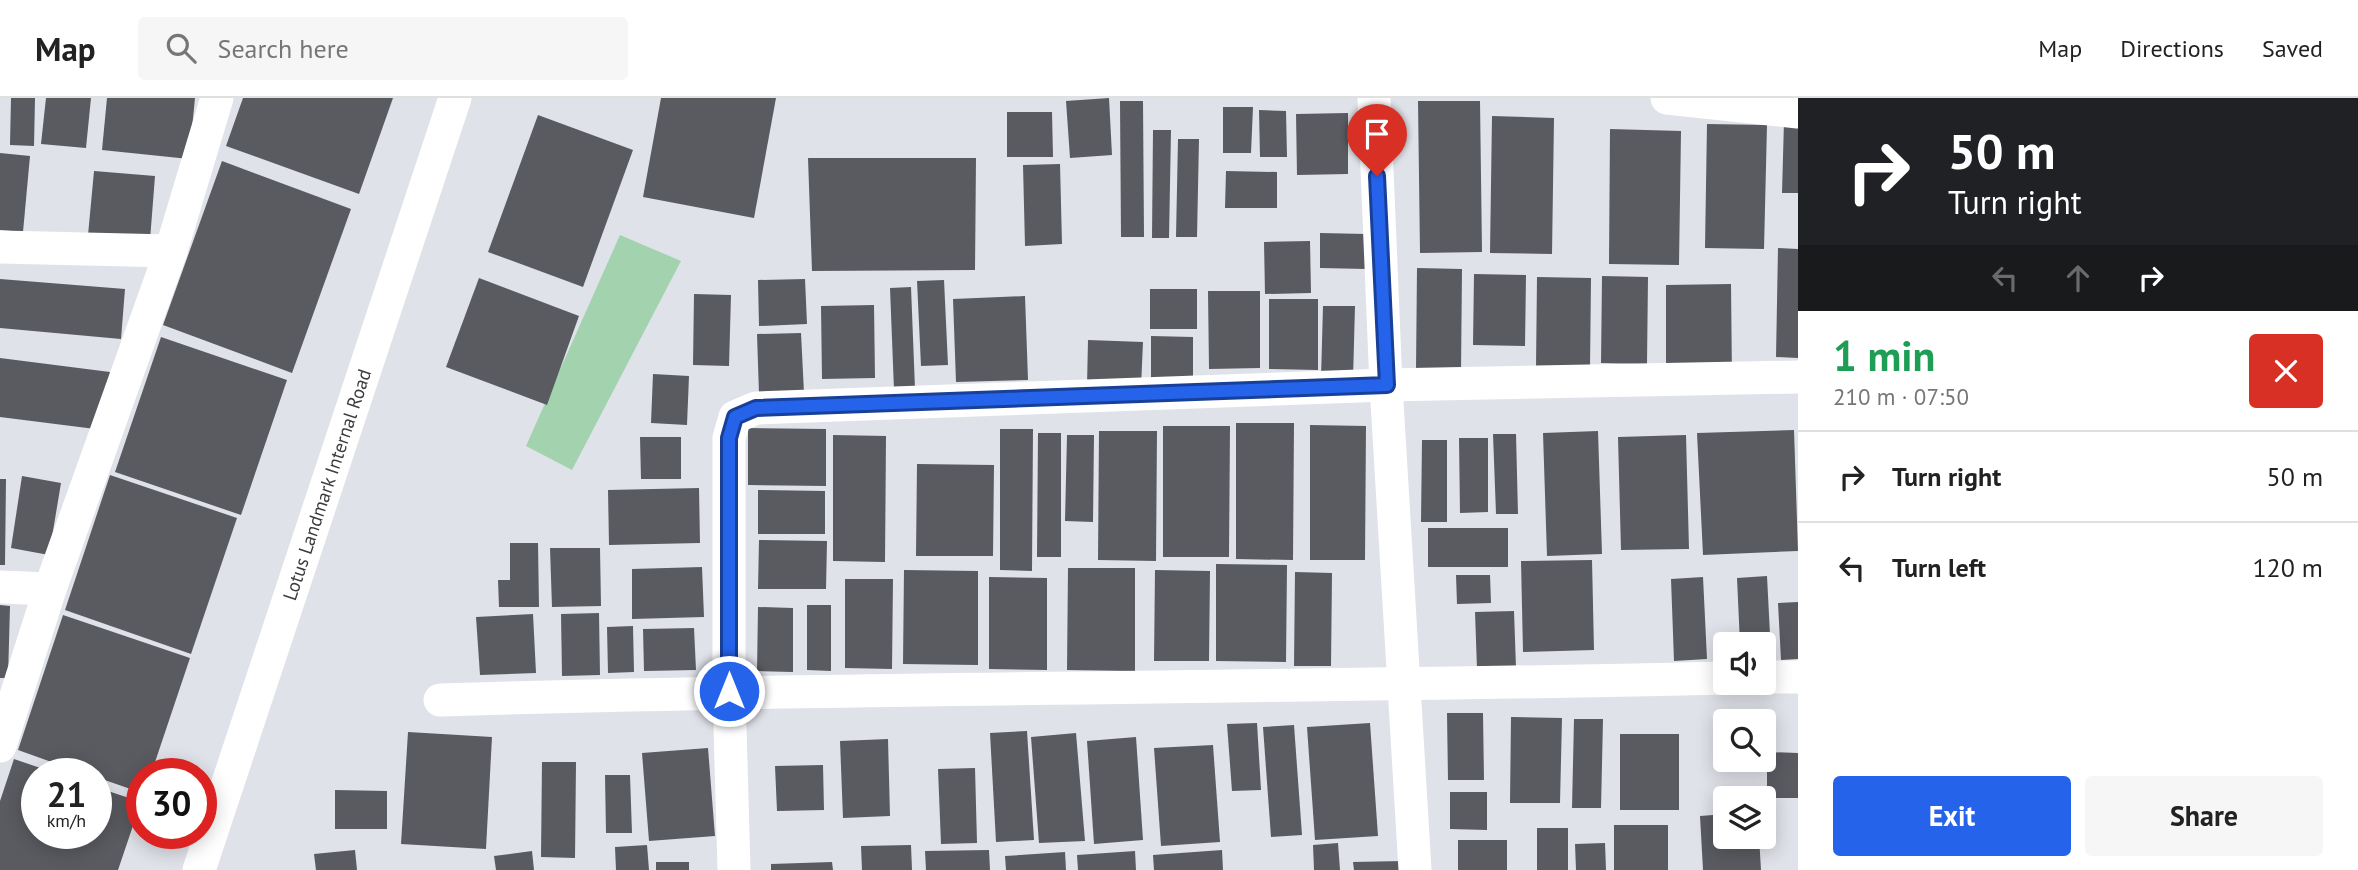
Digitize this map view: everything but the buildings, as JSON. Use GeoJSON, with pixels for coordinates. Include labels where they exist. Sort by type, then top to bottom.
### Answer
{"type":"FeatureCollection","features":[{"type":"Feature","properties":{"kind":"street"},"geometry":{"type":"LineString","coordinates":[[0,746],[50,589],[171,251],[216,98]]}},
{"type":"Feature","properties":{"kind":"street","name":"Lotus Landmark Internal Road"},"geometry":{"type":"LineString","coordinates":[[199,870],[455,98]]}},
{"type":"Feature","properties":{"kind":"street"},"geometry":{"type":"LineString","coordinates":[[1374,98],[1387,385],[1415,870]]}},
{"type":"Feature","properties":{"kind":"street"},"geometry":{"type":"LineString","coordinates":[[1667,98],[1798,112]]}},
{"type":"Feature","properties":{"kind":"street"},"geometry":{"type":"LineString","coordinates":[[0,247],[171,251]]}},
{"type":"Feature","properties":{"kind":"street"},"geometry":{"type":"LineString","coordinates":[[734,870],[729,691],[729,438],[735,417],[756,408],[1387,385],[1798,377]]}},
{"type":"Feature","properties":{"kind":"street"},"geometry":{"type":"LineString","coordinates":[[0,587],[50,589]]}},
{"type":"Feature","properties":{"kind":"street"},"geometry":{"type":"LineString","coordinates":[[1776,677],[1798,677]]}},
{"type":"Feature","properties":{"kind":"street"},"geometry":{"type":"LineString","coordinates":[[440,700],[729,691],[1406,686],[1713,678]]}},
{"type":"Feature","properties":{"kind":"green space"},"geometry":{"type":"Polygon","coordinates":[[[620,235],[681,261],[572,470],[526,446],[620,235]]]}},
{"type":"Feature","properties":{"kind":"route"},"geometry":{"type":"LineString","coordinates":[[729,691],[729,438],[735,417],[756,408],[1387,385],[1377,176]]}}]}
